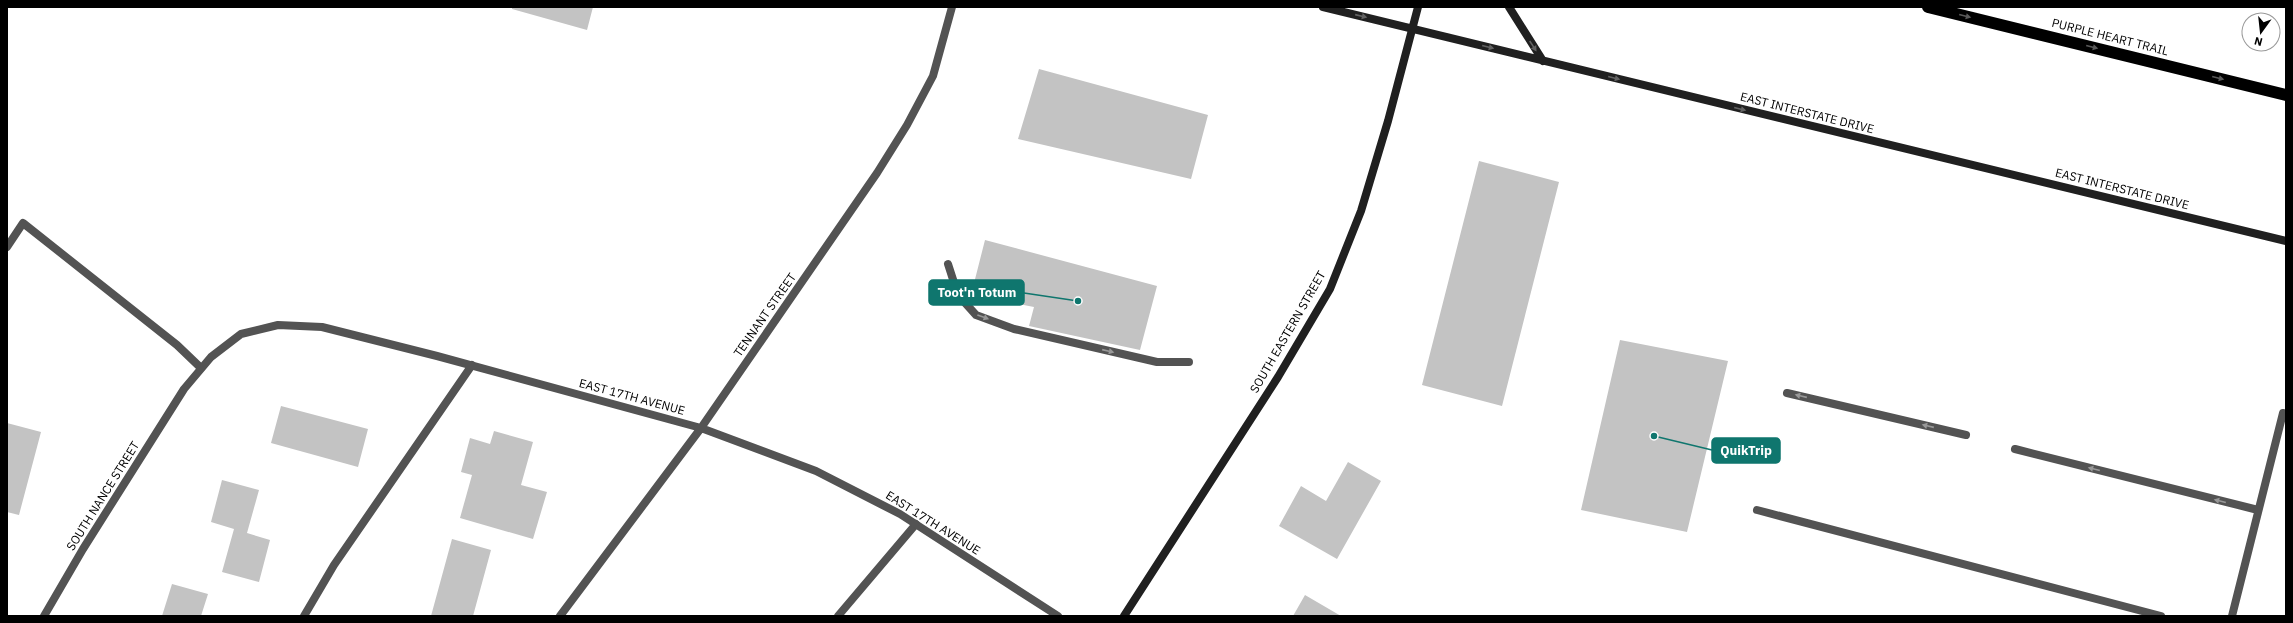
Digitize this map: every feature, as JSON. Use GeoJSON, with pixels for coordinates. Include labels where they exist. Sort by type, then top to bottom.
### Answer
{"type":"FeatureCollection","features":[{"type":"Feature","properties":{"kind":"highway","name":"PURPLE HEART TRAIL"},"geometry":{"type":"LineString","coordinates":[[1928,7],[2286,95]]}},
{"type":"Feature","properties":{"kind":"main road","name":"EAST INTERSTATE DRIVE"},"geometry":{"type":"LineString","coordinates":[[1323,7],[2286,241]]}},
{"type":"Feature","properties":{"kind":"main road","name":"SOUTH EASTERN STREET"},"geometry":{"type":"LineString","coordinates":[[1124,616],[1278,377],[1330,289],[1361,211],[1388,121],[1418,7]]}},
{"type":"Feature","properties":{"kind":"main road"},"geometry":{"type":"LineString","coordinates":[[1509,7],[1543,61]]}},
{"type":"Feature","properties":{"kind":"street","name":"TENNANT STREET"},"geometry":{"type":"LineString","coordinates":[[560,616],[701,428],[877,174],[907,125],[933,76],[952,7]]}},
{"type":"Feature","properties":{"kind":"street"},"geometry":{"type":"LineString","coordinates":[[7,247],[24,223],[171,340],[202,368]]}},
{"type":"Feature","properties":{"kind":"street"},"geometry":{"type":"LineString","coordinates":[[948,264],[958,296],[976,315],[1014,329],[1157,362],[1189,362]]}},
{"type":"Feature","properties":{"kind":"street","name":"EAST 17TH AVENUE"},"geometry":{"type":"LineString","coordinates":[[184,390],[211,356],[241,334],[278,325],[322,327],[472,365],[701,428],[816,471],[900,514],[1058,616]]}},
{"type":"Feature","properties":{"kind":"street"},"geometry":{"type":"LineString","coordinates":[[304,616],[334,564],[472,365]]}},
{"type":"Feature","properties":{"kind":"street","name":"SOUTH NANCE STREET"},"geometry":{"type":"LineString","coordinates":[[44,616],[83,549],[184,390]]}},
{"type":"Feature","properties":{"kind":"street"},"geometry":{"type":"LineString","coordinates":[[1787,393],[1966,435]]}},
{"type":"Feature","properties":{"kind":"street"},"geometry":{"type":"LineString","coordinates":[[2232,616],[2284,413]]}},
{"type":"Feature","properties":{"kind":"street"},"geometry":{"type":"LineString","coordinates":[[2015,449],[2258,510]]}},
{"type":"Feature","properties":{"kind":"street"},"geometry":{"type":"LineString","coordinates":[[1757,510],[2161,616]]}},
{"type":"Feature","properties":{"kind":"street"},"geometry":{"type":"LineString","coordinates":[[838,616],[916,524]]}},
{"type":"Feature","properties":{"kind":"building"},"geometry":{"type":"Polygon","coordinates":[[[512,7],[593,7],[587,30],[512,9],[512,7]]]}},
{"type":"Feature","properties":{"kind":"building"},"geometry":{"type":"Polygon","coordinates":[[[1039,69],[1208,115],[1191,179],[1018,139],[1039,69]]]}},
{"type":"Feature","properties":{"kind":"building"},"geometry":{"type":"Polygon","coordinates":[[[1479,161],[1559,182],[1502,406],[1422,385],[1479,161]]]}},
{"type":"Feature","properties":{"kind":"building"},"geometry":{"type":"Polygon","coordinates":[[[985,240],[1157,286],[1140,350],[1029,326],[1034,307],[971,295],[985,240]]]}},
{"type":"Feature","properties":{"kind":"building"},"geometry":{"type":"Polygon","coordinates":[[[1620,340],[1728,361],[1687,532],[1581,510],[1620,340]]]}},
{"type":"Feature","properties":{"kind":"building"},"geometry":{"type":"Polygon","coordinates":[[[281,406],[368,429],[358,467],[271,443],[281,406]]]}},
{"type":"Feature","properties":{"kind":"building"},"geometry":{"type":"Polygon","coordinates":[[[7,423],[41,432],[19,515],[7,512],[7,423]]]}},
{"type":"Feature","properties":{"kind":"building"},"geometry":{"type":"Polygon","coordinates":[[[494,431],[533,442],[521,485],[547,492],[533,539],[460,518],[472,475],[461,472],[470,438],[490,444],[494,431]]]}},
{"type":"Feature","properties":{"kind":"building"},"geometry":{"type":"Polygon","coordinates":[[[1348,462],[1381,481],[1337,559],[1279,526],[1301,486],[1326,501],[1348,462]]]}},
{"type":"Feature","properties":{"kind":"building"},"geometry":{"type":"Polygon","coordinates":[[[222,480],[259,490],[247,533],[270,540],[259,582],[222,572],[234,529],[211,522],[222,480]]]}},
{"type":"Feature","properties":{"kind":"building"},"geometry":{"type":"Polygon","coordinates":[[[452,539],[491,550],[473,616],[431,616],[452,539]]]}},
{"type":"Feature","properties":{"kind":"building"},"geometry":{"type":"Polygon","coordinates":[[[172,584],[208,594],[201,616],[162,616],[172,584]]]}},
{"type":"Feature","properties":{"kind":"building"},"geometry":{"type":"Polygon","coordinates":[[[1305,595],[1341,616],[1293,616],[1305,595]]]}},
{"type":"Feature","properties":{"kind":"place","name":"Toot'n Totum"},"geometry":{"type":"Point","coordinates":[1078,301]}},
{"type":"Feature","properties":{"kind":"place","name":"QuikTrip"},"geometry":{"type":"Point","coordinates":[1654,436]}}]}
